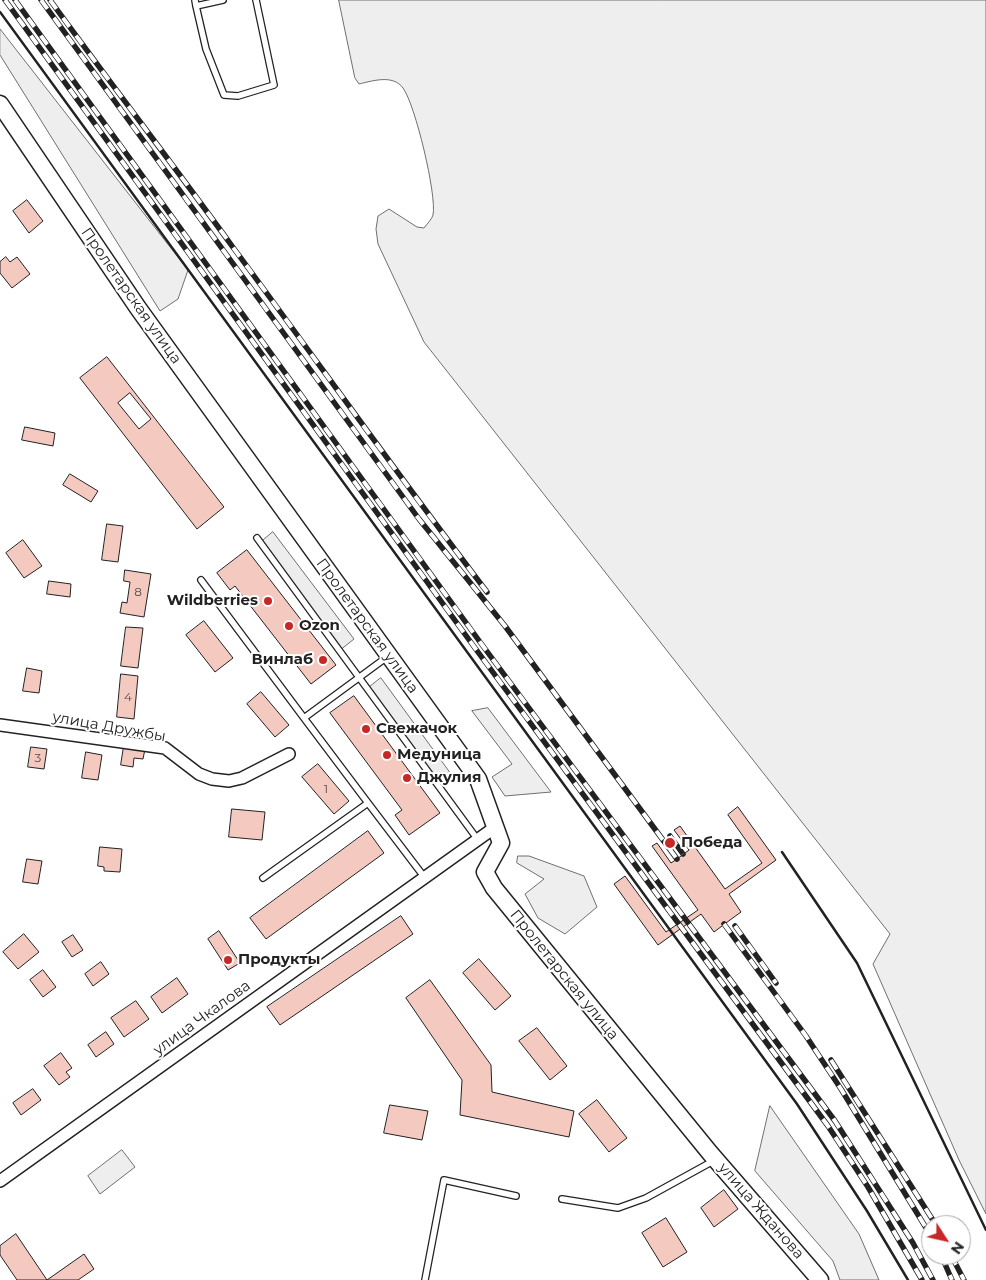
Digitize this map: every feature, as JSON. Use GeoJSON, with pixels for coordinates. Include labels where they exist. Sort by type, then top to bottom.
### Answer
{"type":"FeatureCollection","features":[{"type":"Feature","properties":{"kind":"main road","name":"Пролетарская улица"},"geometry":{"type":"LineString","coordinates":[[0,104],[138,308],[478,779],[494,828],[501,843],[485,872],[494,888],[702,1143]]}},
{"type":"Feature","properties":{"kind":"main road","name":"улица Жданова"},"geometry":{"type":"LineString","coordinates":[[702,1143],[820,1280]]}},
{"type":"Feature","properties":{"kind":"street","name":"улица Дружбы"},"geometry":{"type":"LineString","coordinates":[[0,724],[165,748],[199,774],[212,779],[229,781],[242,778],[289,754]]}},
{"type":"Feature","properties":{"kind":"street","name":"улица Чкалова"},"geometry":{"type":"LineString","coordinates":[[0,1181],[494,828]]}},
{"type":"Feature","properties":{"kind":"lane"},"geometry":{"type":"LineString","coordinates":[[223,0],[196,3],[206,49],[224,95],[238,96],[274,85],[256,0]]}},
{"type":"Feature","properties":{"kind":"lane"},"geometry":{"type":"LineString","coordinates":[[257,538],[478,840]]}},
{"type":"Feature","properties":{"kind":"lane"},"geometry":{"type":"LineString","coordinates":[[201,580],[425,878]]}},
{"type":"Feature","properties":{"kind":"lane"},"geometry":{"type":"LineString","coordinates":[[304,718],[389,656]]}},
{"type":"Feature","properties":{"kind":"lane"},"geometry":{"type":"LineString","coordinates":[[263,878],[368,803]]}},
{"type":"Feature","properties":{"kind":"lane"},"geometry":{"type":"LineString","coordinates":[[562,1199],[618,1208],[646,1198],[716,1160]]}},
{"type":"Feature","properties":{"kind":"lane"},"geometry":{"type":"LineString","coordinates":[[425,1280],[444,1180],[516,1196]]}},
{"type":"Feature","properties":{"kind":"shaded area"},"geometry":{"type":"Polygon","coordinates":[[[339,0],[986,0],[986,1214],[959,1160],[873,964],[890,934],[424,342],[378,244],[376,229],[378,216],[389,209],[417,227],[424,228],[432,218],[432,189],[424,150],[408,97],[403,88],[394,81],[388,80],[376,80],[359,84],[355,78],[339,0]]]}},
{"type":"Feature","properties":{"kind":"shaded area"},"geometry":{"type":"Polygon","coordinates":[[[0,29],[188,270],[178,299],[160,311],[0,55],[0,29]]]}},
{"type":"Feature","properties":{"kind":"shaded area"},"geometry":{"type":"Polygon","coordinates":[[[273,532],[354,639],[339,651],[260,543],[273,532]]]}},
{"type":"Feature","properties":{"kind":"shaded area"},"geometry":{"type":"Polygon","coordinates":[[[381,678],[451,774],[437,784],[367,689],[381,678]]]}},
{"type":"Feature","properties":{"kind":"shaded area"},"geometry":{"type":"Polygon","coordinates":[[[488,708],[551,792],[505,796],[492,777],[512,764],[472,711],[488,708]]]}},
{"type":"Feature","properties":{"kind":"shaded area"},"geometry":{"type":"Polygon","coordinates":[[[518,856],[529,856],[584,876],[597,907],[565,934],[538,918],[525,894],[544,879],[517,863],[518,856]]]}},
{"type":"Feature","properties":{"kind":"shaded area"},"geometry":{"type":"Polygon","coordinates":[[[770,1106],[859,1234],[879,1280],[840,1280],[833,1261],[755,1171],[770,1106]]]}},
{"type":"Feature","properties":{"kind":"shaded area"},"geometry":{"type":"Polygon","coordinates":[[[122,1150],[135,1167],[100,1194],[88,1176],[122,1150]]]}},
{"type":"Feature","properties":{"kind":"building"},"geometry":{"type":"Polygon","coordinates":[[[27,200],[43,221],[29,233],[13,211],[27,200]]]}},
{"type":"Feature","properties":{"kind":"building"},"geometry":{"type":"Polygon","coordinates":[[[6,257],[10,262],[17,257],[30,274],[12,288],[0,273],[0,262],[6,257]]]}},
{"type":"Feature","properties":{"kind":"building"},"geometry":{"type":"Polygon","coordinates":[[[107,357],[224,507],[197,529],[80,378],[107,357]]]}},
{"type":"Feature","properties":{"kind":"building"},"geometry":{"type":"Polygon","coordinates":[[[130,393],[151,419],[139,429],[118,403],[130,393]]]}},
{"type":"Feature","properties":{"kind":"building"},"geometry":{"type":"Polygon","coordinates":[[[25,427],[55,433],[53,446],[22,440],[25,427]]]}},
{"type":"Feature","properties":{"kind":"building"},"geometry":{"type":"Polygon","coordinates":[[[70,474],[98,491],[91,502],[63,485],[70,474]]]}},
{"type":"Feature","properties":{"kind":"building"},"geometry":{"type":"Polygon","coordinates":[[[107,524],[123,526],[118,562],[102,560],[107,524]]]}},
{"type":"Feature","properties":{"kind":"building"},"geometry":{"type":"Polygon","coordinates":[[[23,540],[42,566],[24,578],[6,553],[23,540]]]}},
{"type":"Feature","properties":{"kind":"building"},"geometry":{"type":"Polygon","coordinates":[[[247,550],[336,665],[311,684],[235,586],[230,590],[217,573],[247,550]]]}},
{"type":"Feature","properties":{"kind":"building"},"geometry":{"type":"Polygon","coordinates":[[[125,570],[151,574],[144,617],[120,613],[122,602],[127,603],[130,582],[124,581],[125,570]]]}},
{"type":"Feature","properties":{"kind":"building"},"geometry":{"type":"Polygon","coordinates":[[[49,581],[71,584],[70,597],[47,594],[49,581]]]}},
{"type":"Feature","properties":{"kind":"building"},"geometry":{"type":"Polygon","coordinates":[[[204,621],[233,658],[215,672],[186,635],[204,621]]]}},
{"type":"Feature","properties":{"kind":"building"},"geometry":{"type":"Polygon","coordinates":[[[126,627],[143,628],[138,668],[121,666],[126,627]]]}},
{"type":"Feature","properties":{"kind":"building"},"geometry":{"type":"Polygon","coordinates":[[[27,668],[42,671],[39,693],[23,691],[27,668]]]}},
{"type":"Feature","properties":{"kind":"building"},"geometry":{"type":"Polygon","coordinates":[[[121,674],[138,676],[134,719],[117,717],[121,674]]]}},
{"type":"Feature","properties":{"kind":"building"},"geometry":{"type":"Polygon","coordinates":[[[261,692],[289,725],[275,737],[247,704],[261,692]]]}},
{"type":"Feature","properties":{"kind":"building"},"geometry":{"type":"Polygon","coordinates":[[[354,696],[440,813],[409,835],[395,815],[402,810],[330,713],[354,696]]]}},
{"type":"Feature","properties":{"kind":"building"},"geometry":{"type":"Polygon","coordinates":[[[124,746],[145,749],[143,759],[134,758],[133,767],[121,765],[124,746]]]}},
{"type":"Feature","properties":{"kind":"building"},"geometry":{"type":"Polygon","coordinates":[[[31,747],[47,749],[44,769],[28,767],[31,747]]]}},
{"type":"Feature","properties":{"kind":"building"},"geometry":{"type":"Polygon","coordinates":[[[86,752],[102,755],[98,780],[82,778],[86,752]]]}},
{"type":"Feature","properties":{"kind":"building"},"geometry":{"type":"Polygon","coordinates":[[[318,764],[349,801],[334,814],[302,777],[318,764]]]}},
{"type":"Feature","properties":{"kind":"building"},"geometry":{"type":"Polygon","coordinates":[[[738,807],[776,860],[729,894],[741,912],[714,932],[701,914],[658,945],[614,884],[625,876],[666,932],[698,910],[652,846],[657,843],[671,863],[677,859],[689,850],[674,830],[680,826],[725,889],[762,863],[728,815],[738,807]]]}},
{"type":"Feature","properties":{"kind":"building"},"geometry":{"type":"Polygon","coordinates":[[[232,809],[265,812],[262,840],[229,837],[232,809]]]}},
{"type":"Feature","properties":{"kind":"building"},"geometry":{"type":"Polygon","coordinates":[[[368,831],[384,853],[266,939],[250,918],[368,831]]]}},
{"type":"Feature","properties":{"kind":"building"},"geometry":{"type":"Polygon","coordinates":[[[100,847],[122,849],[120,872],[104,871],[104,867],[98,866],[100,847]]]}},
{"type":"Feature","properties":{"kind":"building"},"geometry":{"type":"Polygon","coordinates":[[[27,859],[42,861],[38,884],[23,882],[27,859]]]}},
{"type":"Feature","properties":{"kind":"building"},"geometry":{"type":"Polygon","coordinates":[[[401,916],[413,934],[280,1025],[267,1007],[401,916]]]}},
{"type":"Feature","properties":{"kind":"building"},"geometry":{"type":"Polygon","coordinates":[[[219,931],[240,963],[228,970],[208,939],[219,931]]]}},
{"type":"Feature","properties":{"kind":"building"},"geometry":{"type":"Polygon","coordinates":[[[24,934],[39,952],[18,969],[3,952],[24,934]]]}},
{"type":"Feature","properties":{"kind":"building"},"geometry":{"type":"Polygon","coordinates":[[[73,935],[83,950],[72,957],[62,942],[73,935]]]}},
{"type":"Feature","properties":{"kind":"building"},"geometry":{"type":"Polygon","coordinates":[[[479,959],[511,996],[495,1010],[463,973],[479,959]]]}},
{"type":"Feature","properties":{"kind":"building"},"geometry":{"type":"Polygon","coordinates":[[[101,962],[109,974],[93,986],[85,974],[101,962]]]}},
{"type":"Feature","properties":{"kind":"building"},"geometry":{"type":"Polygon","coordinates":[[[43,970],[56,987],[43,997],[30,980],[43,970]]]}},
{"type":"Feature","properties":{"kind":"building"},"geometry":{"type":"Polygon","coordinates":[[[177,978],[188,994],[162,1013],[151,997],[177,978]]]}},
{"type":"Feature","properties":{"kind":"building"},"geometry":{"type":"Polygon","coordinates":[[[430,980],[491,1065],[492,1092],[574,1111],[569,1137],[460,1115],[462,1080],[406,998],[430,980]]]}},
{"type":"Feature","properties":{"kind":"building"},"geometry":{"type":"Polygon","coordinates":[[[136,1001],[149,1019],[124,1037],[111,1018],[136,1001]]]}},
{"type":"Feature","properties":{"kind":"building"},"geometry":{"type":"Polygon","coordinates":[[[537,1028],[567,1066],[550,1080],[519,1041],[537,1028]]]}},
{"type":"Feature","properties":{"kind":"building"},"geometry":{"type":"Polygon","coordinates":[[[106,1032],[114,1044],[96,1057],[88,1045],[106,1032]]]}},
{"type":"Feature","properties":{"kind":"building"},"geometry":{"type":"Polygon","coordinates":[[[61,1053],[72,1068],[66,1072],[70,1077],[59,1085],[44,1066],[61,1053]]]}},
{"type":"Feature","properties":{"kind":"building"},"geometry":{"type":"Polygon","coordinates":[[[33,1089],[41,1100],[21,1115],[13,1103],[33,1089]]]}},
{"type":"Feature","properties":{"kind":"building"},"geometry":{"type":"Polygon","coordinates":[[[597,1100],[627,1138],[609,1152],[579,1114],[597,1100]]]}},
{"type":"Feature","properties":{"kind":"building"},"geometry":{"type":"Polygon","coordinates":[[[390,1105],[428,1111],[422,1140],[384,1133],[390,1105]]]}},
{"type":"Feature","properties":{"kind":"building"},"geometry":{"type":"Polygon","coordinates":[[[724,1190],[738,1209],[714,1227],[701,1208],[724,1190]]]}},
{"type":"Feature","properties":{"kind":"building"},"geometry":{"type":"Polygon","coordinates":[[[666,1218],[687,1252],[663,1267],[642,1233],[666,1218]]]}},
{"type":"Feature","properties":{"kind":"building"},"geometry":{"type":"Polygon","coordinates":[[[16,1234],[47,1280],[17,1280],[0,1255],[0,1246],[16,1234]]]}},
{"type":"Feature","properties":{"kind":"building"},"geometry":{"type":"Polygon","coordinates":[[[84,1254],[94,1269],[78,1280],[47,1280],[84,1254]]]}},
{"type":"Feature","properties":{"kind":"railway"},"geometry":{"type":"LineString","coordinates":[[5,0],[475,648],[828,1126],[868,1187],[922,1280]]}},
{"type":"Feature","properties":{"kind":"railway"},"geometry":{"type":"LineString","coordinates":[[15,0],[480,642],[835,1121],[913,1243],[933,1280]]}},
{"type":"Feature","properties":{"kind":"railway"},"geometry":{"type":"LineString","coordinates":[[41,0],[419,519],[505,626],[677,859]]}},
{"type":"Feature","properties":{"kind":"railway"},"geometry":{"type":"LineString","coordinates":[[50,0],[487,592]]}},
{"type":"Feature","properties":{"kind":"railway"},"geometry":{"type":"LineString","coordinates":[[670,836],[683,854]]}},
{"type":"Feature","properties":{"kind":"railway"},"geometry":{"type":"LineString","coordinates":[[724,924],[806,1036],[841,1089],[921,1220]]}},
{"type":"Feature","properties":{"kind":"railway"},"geometry":{"type":"LineString","coordinates":[[735,926],[776,983]]}},
{"type":"Feature","properties":{"kind":"railway"},"geometry":{"type":"LineString","coordinates":[[831,1060],[930,1215]]}},
{"type":"Feature","properties":{"kind":"railway"},"geometry":{"type":"LineString","coordinates":[[945,1265],[952,1280]]}},
{"type":"Feature","properties":{"kind":"railway"},"geometry":{"type":"LineString","coordinates":[[956,1265],[964,1280]]}},
{"type":"Feature","properties":{"kind":"wall"},"geometry":{"type":"LineString","coordinates":[[0,12],[797,1104],[867,1211],[908,1280]]}},
{"type":"Feature","properties":{"kind":"wall"},"geometry":{"type":"LineString","coordinates":[[782,852],[857,963],[986,1230]]}},
{"type":"Feature","properties":{"kind":"place","name":"Wildberries"},"geometry":{"type":"Point","coordinates":[268,601]}},
{"type":"Feature","properties":{"kind":"place","name":"Ozon"},"geometry":{"type":"Point","coordinates":[289,626]}},
{"type":"Feature","properties":{"kind":"place","name":"Винлаб"},"geometry":{"type":"Point","coordinates":[323,660]}},
{"type":"Feature","properties":{"kind":"place","name":"Свежачок"},"geometry":{"type":"Point","coordinates":[366,729]}},
{"type":"Feature","properties":{"kind":"place","name":"Медуница"},"geometry":{"type":"Point","coordinates":[387,755]}},
{"type":"Feature","properties":{"kind":"place","name":"Джулия"},"geometry":{"type":"Point","coordinates":[407,778]}},
{"type":"Feature","properties":{"kind":"place","name":"Победа"},"geometry":{"type":"Point","coordinates":[670,843]}},
{"type":"Feature","properties":{"kind":"place","name":"Продукты"},"geometry":{"type":"Point","coordinates":[228,960]}}]}
